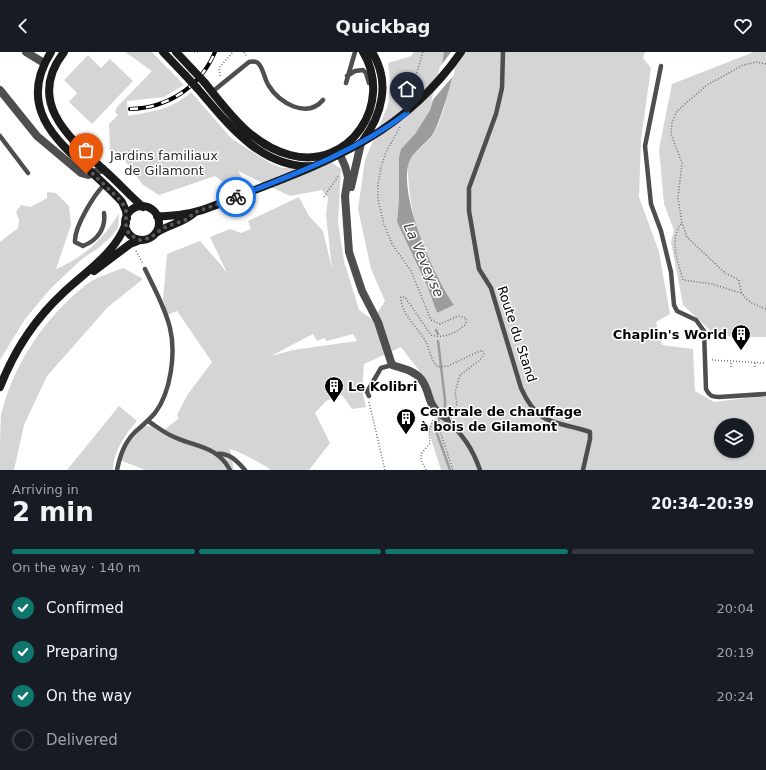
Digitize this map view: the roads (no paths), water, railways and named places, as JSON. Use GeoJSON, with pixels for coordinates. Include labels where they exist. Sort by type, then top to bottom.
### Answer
{"type":"FeatureCollection","features":[{"type":"Feature","properties":{"kind":"main road"},"geometry":{"type":"LineString","coordinates":[[51,52],[44,63],[39,92],[41,114],[48,128],[60,143],[122,202],[126,211],[126,221],[130,234],[140,240]]}},
{"type":"Feature","properties":{"kind":"main road"},"geometry":{"type":"LineString","coordinates":[[64,52],[59,58],[51,78],[49,96],[52,110],[65,133],[143,207],[151,209],[157,216],[159,226],[155,233]]}},
{"type":"Feature","properties":{"kind":"main road"},"geometry":{"type":"LineString","coordinates":[[163,52],[197,88],[234,131],[246,142],[272,158],[292,164],[312,166],[326,163],[340,157],[361,143],[377,118],[382,98],[381,78],[378,65],[372,52]]}},
{"type":"Feature","properties":{"kind":"main road"},"geometry":{"type":"LineString","coordinates":[[176,52],[205,83],[240,125],[264,144],[290,155],[301,157],[318,156],[330,152],[353,138],[366,122],[373,102],[374,92],[371,66],[363,52]]}},
{"type":"Feature","properties":{"kind":"main road"},"geometry":{"type":"LineString","coordinates":[[157,216],[194,213],[318,164],[366,141],[385,130],[425,96],[450,68],[461,52]]}},
{"type":"Feature","properties":{"kind":"main road"},"geometry":{"type":"LineString","coordinates":[[0,387],[30,330],[47,309],[118,241],[126,221],[133,210],[143,207]]}},
{"type":"Feature","properties":{"kind":"main road"},"geometry":{"type":"LineString","coordinates":[[76,282],[91,273],[130,244],[148,239],[163,228],[188,219],[194,213]]}},
{"type":"Feature","properties":{"kind":"street"},"geometry":{"type":"LineString","coordinates":[[26,52],[44,63]]}},
{"type":"Feature","properties":{"kind":"street"},"geometry":{"type":"LineString","coordinates":[[0,90],[37,136],[81,173],[88,175],[103,169]]}},
{"type":"Feature","properties":{"kind":"street"},"geometry":{"type":"LineString","coordinates":[[346,207],[361,143]]}},
{"type":"Feature","properties":{"kind":"street"},"geometry":{"type":"LineString","coordinates":[[340,157],[346,166],[348,177],[345,196],[350,258],[362,291],[378,322],[392,366],[412,372],[421,379],[431,404],[442,415]]}},
{"type":"Feature","properties":{"kind":"lane"},"geometry":{"type":"LineString","coordinates":[[346,83],[355,52]]}},
{"type":"Feature","properties":{"kind":"lane","name":"Route du Stand"},"geometry":{"type":"LineString","coordinates":[[503,52],[502,88],[496,114],[469,188],[470,211],[479,269],[491,288],[521,388],[528,402],[537,413],[552,422],[590,432],[590,440],[583,470]]}},
{"type":"Feature","properties":{"kind":"lane"},"geometry":{"type":"LineString","coordinates":[[212,92],[252,61],[257,63],[262,69],[268,84],[273,91],[292,106],[308,110],[316,107],[323,100]]}},
{"type":"Feature","properties":{"kind":"lane"},"geometry":{"type":"LineString","coordinates":[[661,66],[645,146],[651,204],[661,231],[671,272],[674,305],[677,311],[696,320],[702,326],[706,338],[706,389],[712,397],[766,394]]}},
{"type":"Feature","properties":{"kind":"lane"},"geometry":{"type":"LineString","coordinates":[[347,76],[360,70],[366,71],[374,92]]}},
{"type":"Feature","properties":{"kind":"lane"},"geometry":{"type":"LineString","coordinates":[[0,136],[28,173]]}},
{"type":"Feature","properties":{"kind":"lane"},"geometry":{"type":"LineString","coordinates":[[104,185],[95,195],[75,233],[75,242],[77,244],[83,246],[98,236],[104,225],[104,213]]}},
{"type":"Feature","properties":{"kind":"lane"},"geometry":{"type":"LineString","coordinates":[[117,470],[124,447],[135,432],[148,421],[156,411],[166,391],[170,370],[172,342],[166,315],[146,269]]}},
{"type":"Feature","properties":{"kind":"lane"},"geometry":{"type":"LineString","coordinates":[[369,396],[367,392],[381,368],[392,366]]}},
{"type":"Feature","properties":{"kind":"lane"},"geometry":{"type":"LineString","coordinates":[[442,415],[463,436],[474,452],[480,470]]}},
{"type":"Feature","properties":{"kind":"lane"},"geometry":{"type":"LineString","coordinates":[[148,421],[171,436],[209,449],[226,463],[230,470]]}},
{"type":"Feature","properties":{"kind":"lane"},"geometry":{"type":"LineString","coordinates":[[216,454],[223,453],[236,460],[245,470]]}},
{"type":"Feature","properties":{"kind":"water","name":"La Veveyse"},"geometry":{"type":"Polygon","coordinates":[[[444,52],[454,52],[453,74],[445,102],[433,134],[411,158],[407,177],[413,215],[420,236],[437,276],[454,305],[437,313],[427,286],[397,222],[399,199],[399,157],[401,149],[415,134],[430,110],[440,78],[444,52]]]}},
{"type":"Feature","properties":{"kind":"waterway"},"geometry":{"type":"LineString","coordinates":[[436,330],[438,334]]}},
{"type":"Feature","properties":{"kind":"waterway"},"geometry":{"type":"LineString","coordinates":[[438,341],[445,406],[435,428],[450,470]]}},
{"type":"Feature","properties":{"kind":"railway"},"geometry":{"type":"LineString","coordinates":[[130,109],[157,105],[170,100],[181,93],[201,76],[215,52]]}},
{"type":"Feature","properties":{"kind":"place","name":"Chaplin's World"},"geometry":{"type":"Point","coordinates":[741,351]}},
{"type":"Feature","properties":{"kind":"place","name":"Le Kolibri"},"geometry":{"type":"Point","coordinates":[334,403]}},
{"type":"Feature","properties":{"kind":"place","name":"Centrale de chauffage à bois de Gilamont"},"geometry":{"type":"Point","coordinates":[406,435]}},
{"type":"Feature","properties":{"kind":"park label","name":"Jardins familiaux de Gilamont"},"geometry":{"type":"Point","coordinates":[164,162]}}]}
